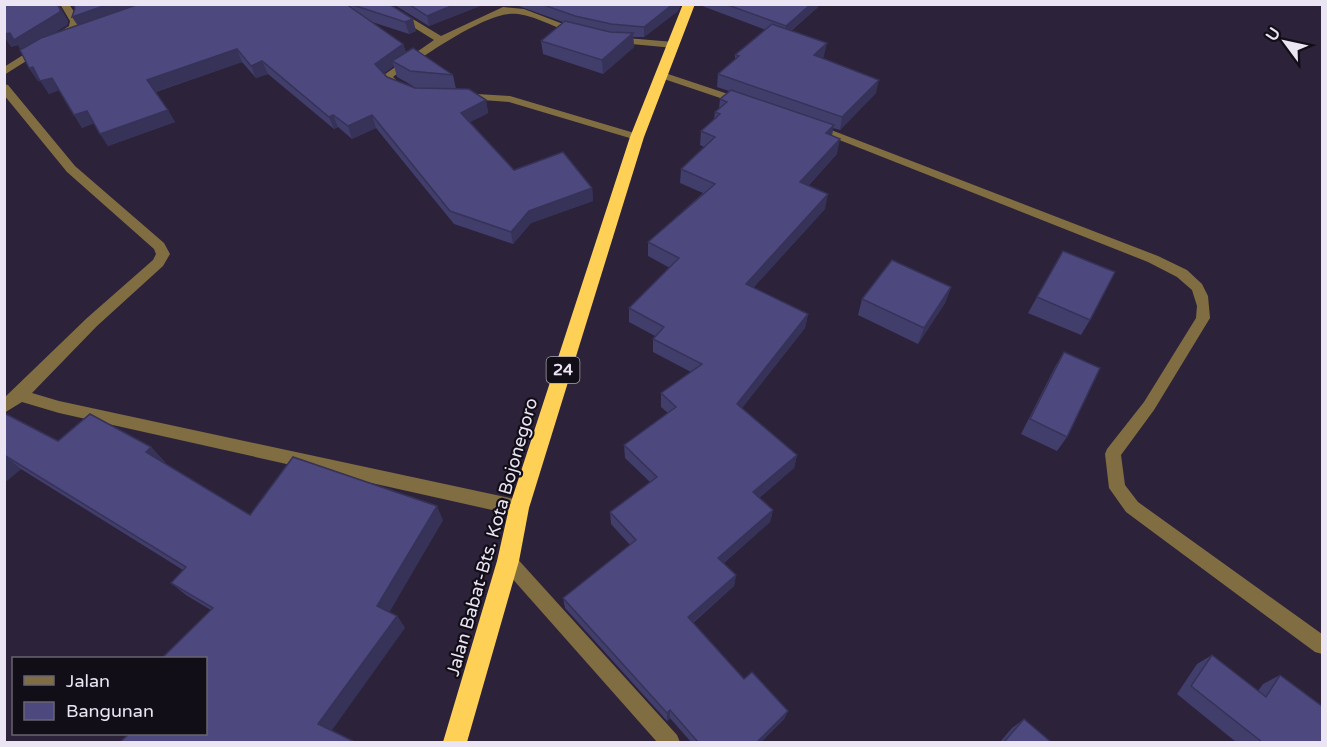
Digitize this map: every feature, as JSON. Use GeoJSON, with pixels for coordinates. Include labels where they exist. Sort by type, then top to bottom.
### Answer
{"type":"FeatureCollection","features":[{"type":"Feature","properties":{"kind":"highway","name":"Jalan Babat-Bts. Kota Bojonegoro"},"geometry":{"type":"LineString","coordinates":[[455,742],[508,561],[519,508],[636,137],[689,4]]}},
{"type":"Feature","properties":{"kind":"street"},"geometry":{"type":"LineString","coordinates":[[4,72],[69,30],[75,23],[64,4]]}},
{"type":"Feature","properties":{"kind":"street"},"geometry":{"type":"LineString","coordinates":[[380,4],[441,40]]}},
{"type":"Feature","properties":{"kind":"street"},"geometry":{"type":"LineString","coordinates":[[414,94],[392,84],[386,77],[441,40],[503,10],[521,11],[572,31],[596,36],[674,45]]}},
{"type":"Feature","properties":{"kind":"street"},"geometry":{"type":"LineString","coordinates":[[47,45],[78,35]]}},
{"type":"Feature","properties":{"kind":"street"},"geometry":{"type":"LineString","coordinates":[[662,75],[753,106]]}},
{"type":"Feature","properties":{"kind":"street"},"geometry":{"type":"LineString","coordinates":[[4,87],[71,169],[159,246],[163,254],[158,263],[92,322],[20,395],[4,407]]}},
{"type":"Feature","properties":{"kind":"street"},"geometry":{"type":"LineString","coordinates":[[449,96],[471,94],[510,99],[636,137]]}},
{"type":"Feature","properties":{"kind":"street"},"geometry":{"type":"LineString","coordinates":[[798,121],[1182,272],[1197,287],[1205,304],[1203,318],[1149,406],[1113,454],[1113,470],[1117,488],[1132,507],[1323,645]]}},
{"type":"Feature","properties":{"kind":"street"},"geometry":{"type":"LineString","coordinates":[[20,395],[59,407],[519,508]]}},
{"type":"Feature","properties":{"kind":"street"},"geometry":{"type":"LineString","coordinates":[[508,561],[670,742]]}},
{"type":"Feature","properties":{"kind":"building"},"geometry":{"type":"Polygon","coordinates":[[[4,4],[57,4],[60,12],[14,40],[10,33],[4,34],[4,4]]]}},
{"type":"Feature","properties":{"kind":"building"},"geometry":{"type":"Polygon","coordinates":[[[73,4],[109,4],[72,17],[75,8],[73,4]]]}},
{"type":"Feature","properties":{"kind":"building"},"geometry":{"type":"Polygon","coordinates":[[[139,4],[346,4],[403,44],[375,64],[387,77],[415,88],[469,89],[486,100],[461,113],[514,170],[563,152],[592,188],[529,211],[511,232],[450,211],[372,115],[348,126],[333,115],[329,117],[262,61],[251,66],[237,49],[147,80],[168,110],[100,134],[87,111],[74,115],[52,78],[40,81],[33,67],[29,68],[20,50],[41,38],[139,4]]]}},
{"type":"Feature","properties":{"kind":"building"},"geometry":{"type":"Polygon","coordinates":[[[350,4],[389,4],[413,19],[405,22],[350,4]]]}},
{"type":"Feature","properties":{"kind":"building"},"geometry":{"type":"Polygon","coordinates":[[[408,4],[456,4],[427,16],[408,4]]]}},
{"type":"Feature","properties":{"kind":"building"},"geometry":{"type":"Polygon","coordinates":[[[541,4],[673,4],[644,27],[611,24],[575,16],[541,4]]]}},
{"type":"Feature","properties":{"kind":"building"},"geometry":{"type":"Polygon","coordinates":[[[725,4],[811,4],[786,26],[725,4]]]}},
{"type":"Feature","properties":{"kind":"building"},"geometry":{"type":"Polygon","coordinates":[[[565,21],[610,32],[633,33],[602,60],[541,41],[565,21]]]}},
{"type":"Feature","properties":{"kind":"building"},"geometry":{"type":"Polygon","coordinates":[[[772,24],[827,43],[814,55],[879,80],[842,117],[718,74],[739,56],[735,55],[772,24]]]}},
{"type":"Feature","properties":{"kind":"building"},"geometry":{"type":"Polygon","coordinates":[[[413,48],[453,75],[410,71],[392,61],[413,48]]]}},
{"type":"Feature","properties":{"kind":"building"},"geometry":{"type":"Polygon","coordinates":[[[731,90],[834,125],[826,133],[840,139],[800,182],[828,194],[746,284],[808,314],[737,404],[797,455],[753,492],[773,510],[718,558],[736,575],[688,617],[744,679],[752,672],[788,711],[757,742],[698,742],[670,710],[667,713],[563,598],[636,540],[610,512],[657,477],[624,445],[676,407],[661,393],[702,364],[653,339],[664,327],[629,308],[679,258],[648,242],[715,184],[681,169],[715,137],[701,131],[720,114],[715,112],[727,102],[720,99],[731,90]]]}},
{"type":"Feature","properties":{"kind":"building"},"geometry":{"type":"Polygon","coordinates":[[[1063,251],[1115,272],[1090,320],[1037,297],[1063,251]]]}},
{"type":"Feature","properties":{"kind":"building"},"geometry":{"type":"Polygon","coordinates":[[[892,260],[951,287],[924,328],[862,299],[892,260]]]}},
{"type":"Feature","properties":{"kind":"building"},"geometry":{"type":"Polygon","coordinates":[[[1064,352],[1100,368],[1067,437],[1030,419],[1064,352]]]}},
{"type":"Feature","properties":{"kind":"building"},"geometry":{"type":"Polygon","coordinates":[[[4,413],[58,441],[90,414],[151,447],[146,452],[250,515],[293,457],[437,506],[377,606],[397,616],[318,724],[355,742],[120,742],[128,735],[207,735],[207,657],[163,657],[213,608],[171,583],[186,567],[4,455],[4,413]]]}},
{"type":"Feature","properties":{"kind":"building"},"geometry":{"type":"Polygon","coordinates":[[[1212,655],[1266,697],[1280,675],[1323,707],[1323,742],[1262,742],[1191,686],[1212,655]]]}},
{"type":"Feature","properties":{"kind":"building"},"geometry":{"type":"Polygon","coordinates":[[[1024,719],[1051,742],[1004,742],[1024,719]]]}}]}
